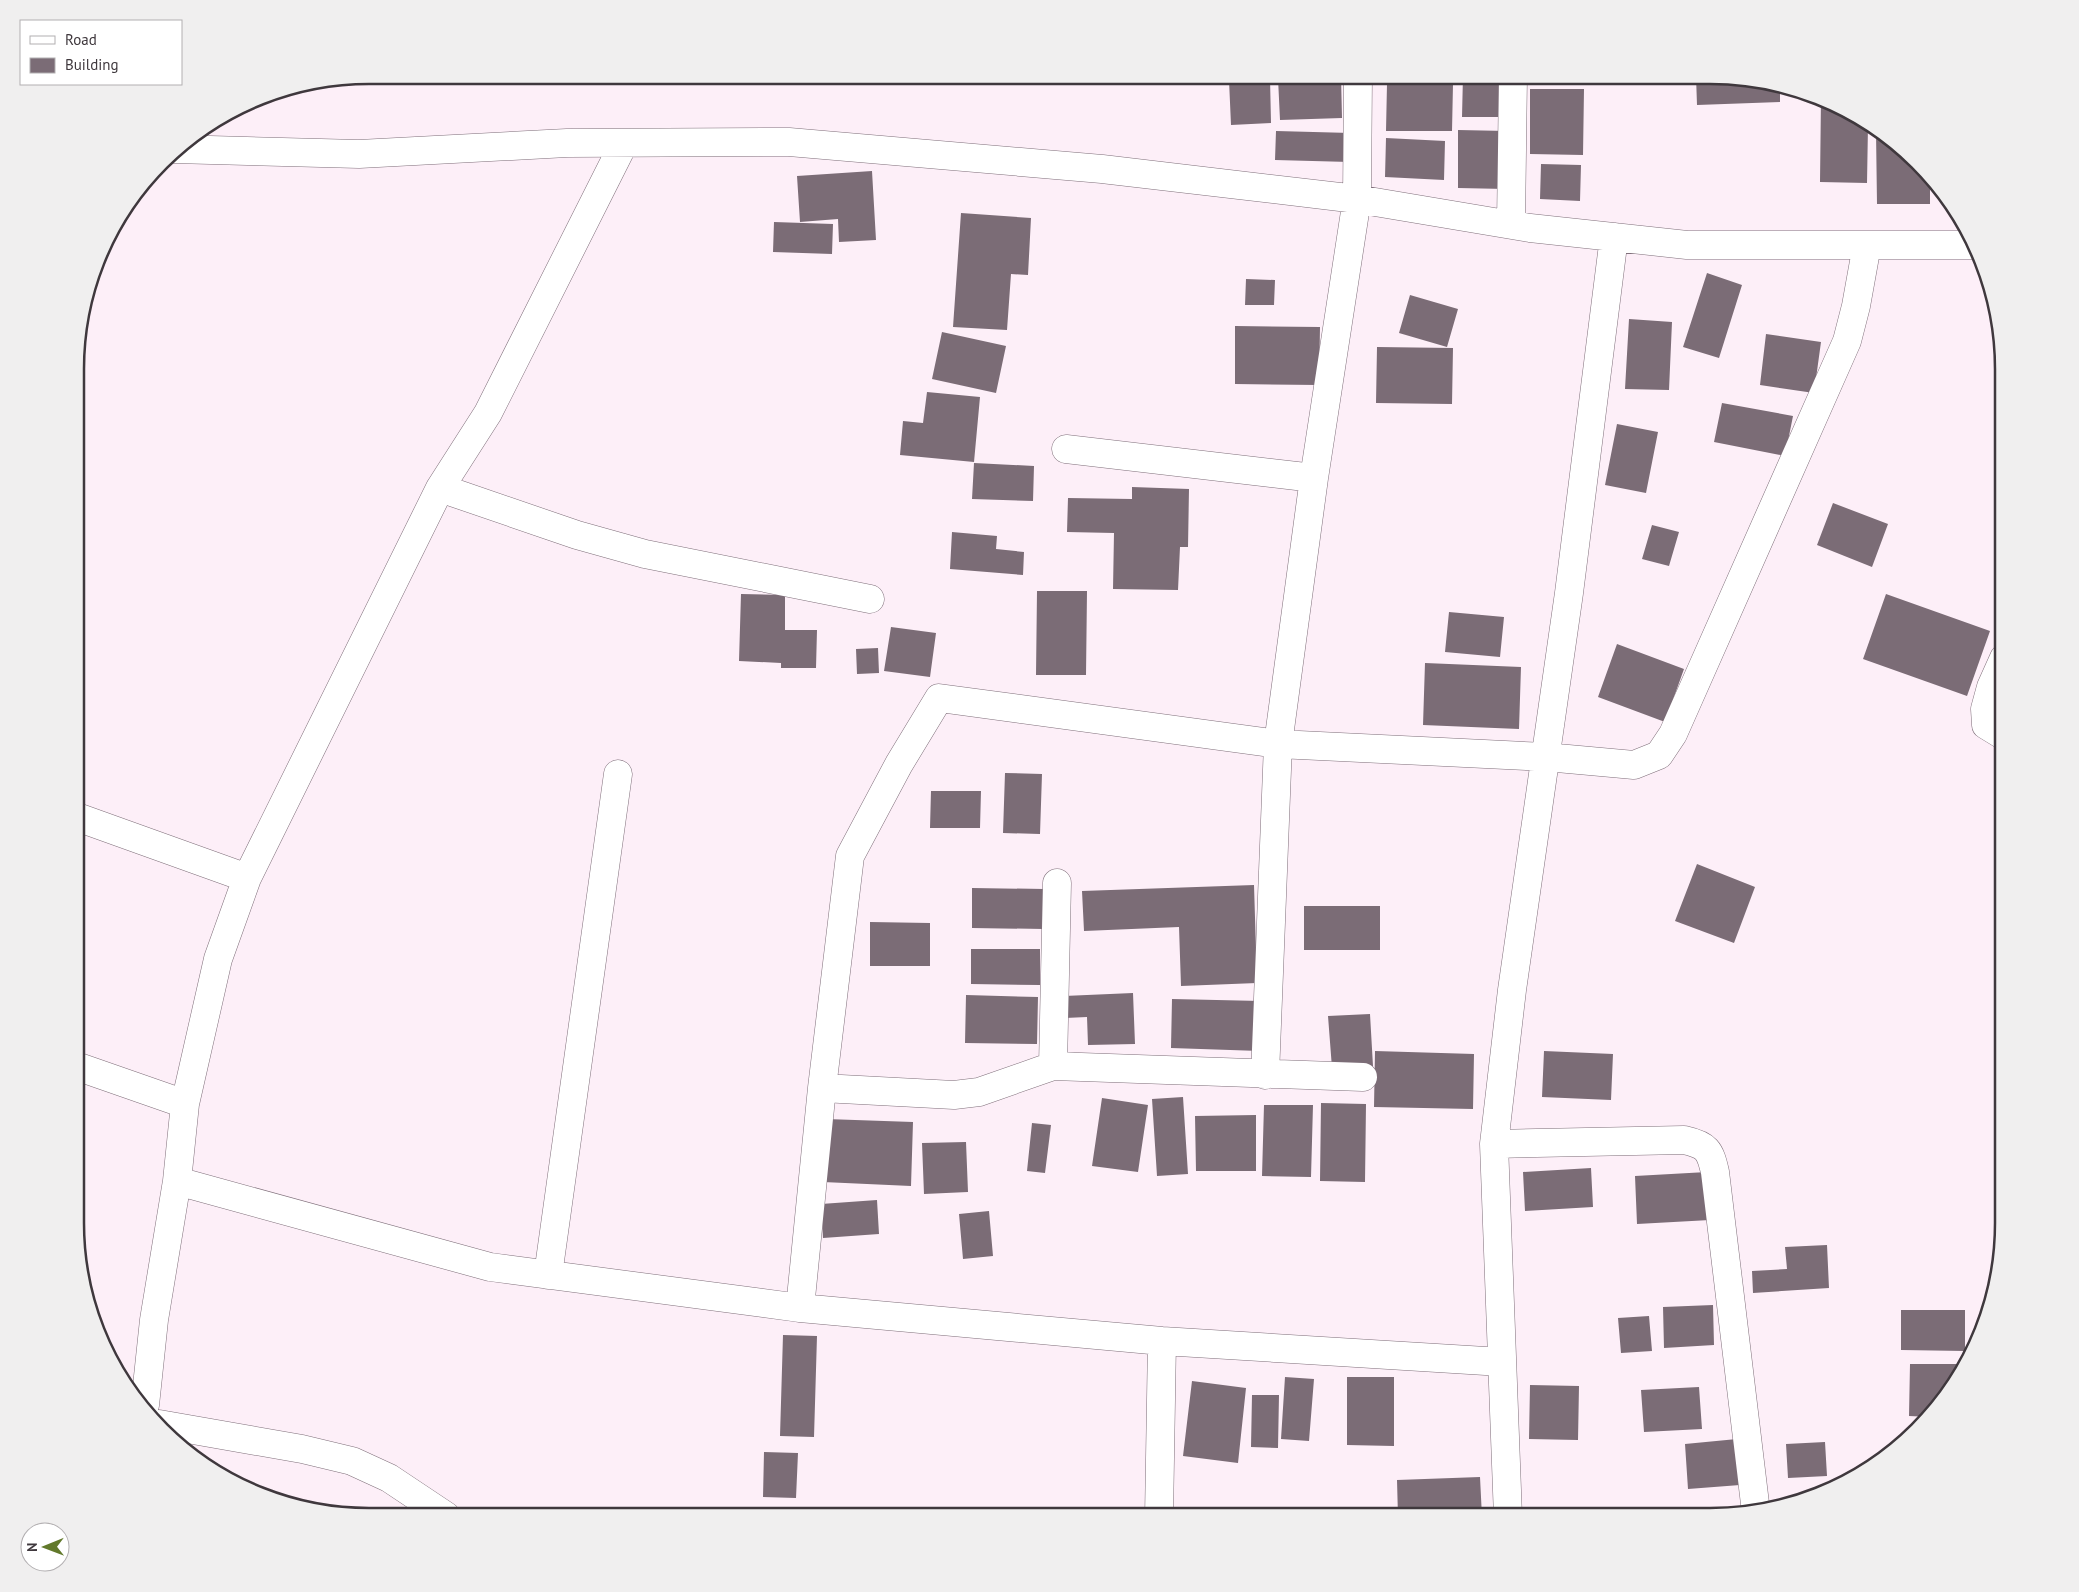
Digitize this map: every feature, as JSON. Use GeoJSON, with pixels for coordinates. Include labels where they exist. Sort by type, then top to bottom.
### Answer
{"type":"FeatureCollection","features":[{"type":"Feature","properties":{"kind":"street"},"geometry":{"type":"LineString","coordinates":[[1265,1075],[1278,744],[1314,478],[1357,199],[1358,84]]}},
{"type":"Feature","properties":{"kind":"street"},"geometry":{"type":"LineString","coordinates":[[1510,224],[1513,84]]}},
{"type":"Feature","properties":{"kind":"street"},"geometry":{"type":"LineString","coordinates":[[187,149],[359,154],[567,143],[789,142],[1102,169],[1357,199],[1510,224],[1687,245],[1967,245]]}},
{"type":"Feature","properties":{"kind":"street"},"geometry":{"type":"LineString","coordinates":[[146,1400],[154,1320],[177,1181],[185,1104],[218,959],[247,878],[440,488],[488,413],[624,143]]}},
{"type":"Feature","properties":{"kind":"street"},"geometry":{"type":"LineString","coordinates":[[1508,1508],[1494,1144],[1512,990],[1572,574],[1614,237]]}},
{"type":"Feature","properties":{"kind":"street"},"geometry":{"type":"LineString","coordinates":[[800,1308],[822,1088],[850,856],[899,764],[939,698],[1278,744],[1546,757],[1634,765],[1658,756],[1673,734],[1847,341],[1856,306],[1867,245]]}},
{"type":"Feature","properties":{"kind":"street"},"geometry":{"type":"LineString","coordinates":[[1066,449],[1314,478]]}},
{"type":"Feature","properties":{"kind":"street"},"geometry":{"type":"LineString","coordinates":[[440,488],[577,535],[645,554],[870,599]]}},
{"type":"Feature","properties":{"kind":"street"},"geometry":{"type":"LineString","coordinates":[[1995,682],[1985,709],[1986,725],[1995,730]]}},
{"type":"Feature","properties":{"kind":"street"},"geometry":{"type":"LineString","coordinates":[[548,1274],[618,774]]}},
{"type":"Feature","properties":{"kind":"street"},"geometry":{"type":"LineString","coordinates":[[84,820],[247,878]]}},
{"type":"Feature","properties":{"kind":"street"},"geometry":{"type":"LineString","coordinates":[[1053,1066],[1058,883]]}},
{"type":"Feature","properties":{"kind":"street"},"geometry":{"type":"LineString","coordinates":[[822,1088],[954,1095],[979,1092],[1053,1066],[1362,1077]]}},
{"type":"Feature","properties":{"kind":"street"},"geometry":{"type":"LineString","coordinates":[[84,1069],[185,1104]]}},
{"type":"Feature","properties":{"kind":"street"},"geometry":{"type":"LineString","coordinates":[[1494,1144],[1684,1140],[1700,1144],[1711,1154],[1716,1172],[1755,1505]]}},
{"type":"Feature","properties":{"kind":"street"},"geometry":{"type":"LineString","coordinates":[[177,1181],[490,1267],[800,1308],[1162,1341],[1502,1362]]}},
{"type":"Feature","properties":{"kind":"street"},"geometry":{"type":"LineString","coordinates":[[1159,1508],[1162,1341]]}},
{"type":"Feature","properties":{"kind":"street"},"geometry":{"type":"LineString","coordinates":[[168,1425],[302,1449],[352,1461],[390,1478],[434,1508]]}},
{"type":"Feature","properties":{"kind":"building"},"geometry":{"type":"Polygon","coordinates":[[[1229,84],[1270,84],[1271,123],[1231,125],[1229,84]]]}},
{"type":"Feature","properties":{"kind":"building"},"geometry":{"type":"Polygon","coordinates":[[[1278,84],[1341,84],[1342,118],[1280,120],[1278,84]]]}},
{"type":"Feature","properties":{"kind":"building"},"geometry":{"type":"Polygon","coordinates":[[[1387,84],[1453,84],[1452,131],[1386,131],[1387,84]]]}},
{"type":"Feature","properties":{"kind":"building"},"geometry":{"type":"Polygon","coordinates":[[[1463,84],[1510,84],[1509,117],[1462,117],[1463,84]]]}},
{"type":"Feature","properties":{"kind":"building"},"geometry":{"type":"Polygon","coordinates":[[[1696,84],[1729,84],[1780,92],[1780,102],[1697,105],[1696,84]]]}},
{"type":"Feature","properties":{"kind":"building"},"geometry":{"type":"Polygon","coordinates":[[[1530,89],[1584,89],[1583,155],[1530,154],[1530,89]]]}},
{"type":"Feature","properties":{"kind":"building"},"geometry":{"type":"Polygon","coordinates":[[[1821,106],[1868,131],[1867,183],[1820,182],[1821,106]]]}},
{"type":"Feature","properties":{"kind":"building"},"geometry":{"type":"Polygon","coordinates":[[[1458,130],[1507,131],[1506,189],[1458,188],[1458,130]]]}},
{"type":"Feature","properties":{"kind":"building"},"geometry":{"type":"Polygon","coordinates":[[[1276,131],[1351,133],[1350,162],[1275,160],[1276,131]]]}},
{"type":"Feature","properties":{"kind":"building"},"geometry":{"type":"Polygon","coordinates":[[[1876,137],[1912,167],[1930,187],[1930,204],[1877,204],[1876,137]]]}},
{"type":"Feature","properties":{"kind":"building"},"geometry":{"type":"Polygon","coordinates":[[[1386,138],[1445,141],[1444,180],[1385,177],[1386,138]]]}},
{"type":"Feature","properties":{"kind":"building"},"geometry":{"type":"Polygon","coordinates":[[[1541,164],[1581,165],[1580,201],[1540,199],[1541,164]]]}},
{"type":"Feature","properties":{"kind":"building"},"geometry":{"type":"Polygon","coordinates":[[[872,171],[876,240],[839,242],[838,219],[800,222],[797,176],[872,171]]]}},
{"type":"Feature","properties":{"kind":"building"},"geometry":{"type":"Polygon","coordinates":[[[961,213],[1031,218],[1028,275],[1011,274],[1007,330],[953,327],[961,213]]]}},
{"type":"Feature","properties":{"kind":"building"},"geometry":{"type":"Polygon","coordinates":[[[774,222],[833,224],[832,254],[773,252],[774,222]]]}},
{"type":"Feature","properties":{"kind":"building"},"geometry":{"type":"Polygon","coordinates":[[[1707,273],[1742,285],[1719,358],[1683,347],[1707,273]]]}},
{"type":"Feature","properties":{"kind":"building"},"geometry":{"type":"Polygon","coordinates":[[[1246,279],[1275,280],[1274,305],[1245,305],[1246,279]]]}},
{"type":"Feature","properties":{"kind":"building"},"geometry":{"type":"Polygon","coordinates":[[[1410,295],[1458,309],[1447,347],[1399,333],[1410,295]]]}},
{"type":"Feature","properties":{"kind":"building"},"geometry":{"type":"Polygon","coordinates":[[[1629,319],[1672,322],[1669,390],[1625,389],[1629,319]]]}},
{"type":"Feature","properties":{"kind":"building"},"geometry":{"type":"Polygon","coordinates":[[[1235,326],[1320,327],[1319,385],[1235,384],[1235,326]]]}},
{"type":"Feature","properties":{"kind":"building"},"geometry":{"type":"Polygon","coordinates":[[[942,332],[1006,346],[996,393],[932,379],[942,332]]]}},
{"type":"Feature","properties":{"kind":"building"},"geometry":{"type":"Polygon","coordinates":[[[1766,334],[1821,342],[1814,393],[1760,385],[1766,334]]]}},
{"type":"Feature","properties":{"kind":"building"},"geometry":{"type":"Polygon","coordinates":[[[1377,347],[1453,348],[1452,404],[1376,403],[1377,347]]]}},
{"type":"Feature","properties":{"kind":"building"},"geometry":{"type":"Polygon","coordinates":[[[927,392],[980,397],[974,462],[900,455],[903,421],[923,423],[927,392]]]}},
{"type":"Feature","properties":{"kind":"building"},"geometry":{"type":"Polygon","coordinates":[[[1722,403],[1793,416],[1785,456],[1714,442],[1722,403]]]}},
{"type":"Feature","properties":{"kind":"building"},"geometry":{"type":"Polygon","coordinates":[[[1617,424],[1658,432],[1646,493],[1605,485],[1617,424]]]}},
{"type":"Feature","properties":{"kind":"building"},"geometry":{"type":"Polygon","coordinates":[[[974,463],[1034,466],[1033,501],[972,499],[974,463]]]}},
{"type":"Feature","properties":{"kind":"building"},"geometry":{"type":"Polygon","coordinates":[[[1132,487],[1189,489],[1188,547],[1180,547],[1178,590],[1113,589],[1114,533],[1067,532],[1068,498],[1132,499],[1132,487]]]}},
{"type":"Feature","properties":{"kind":"building"},"geometry":{"type":"Polygon","coordinates":[[[1833,503],[1888,524],[1872,567],[1817,545],[1833,503]]]}},
{"type":"Feature","properties":{"kind":"building"},"geometry":{"type":"Polygon","coordinates":[[[1652,525],[1679,532],[1669,566],[1642,559],[1652,525]]]}},
{"type":"Feature","properties":{"kind":"building"},"geometry":{"type":"Polygon","coordinates":[[[952,532],[997,536],[996,549],[1024,552],[1023,575],[950,569],[952,532]]]}},
{"type":"Feature","properties":{"kind":"building"},"geometry":{"type":"Polygon","coordinates":[[[1037,591],[1087,591],[1086,675],[1036,675],[1037,591]]]}},
{"type":"Feature","properties":{"kind":"building"},"geometry":{"type":"Polygon","coordinates":[[[741,594],[785,595],[785,630],[817,630],[816,668],[781,668],[781,663],[739,661],[741,594]]]}},
{"type":"Feature","properties":{"kind":"building"},"geometry":{"type":"Polygon","coordinates":[[[1886,594],[1990,631],[1967,696],[1863,659],[1886,594]]]}},
{"type":"Feature","properties":{"kind":"building"},"geometry":{"type":"Polygon","coordinates":[[[1449,612],[1504,617],[1500,657],[1445,652],[1449,612]]]}},
{"type":"Feature","properties":{"kind":"building"},"geometry":{"type":"Polygon","coordinates":[[[891,627],[936,633],[930,677],[884,671],[891,627]]]}},
{"type":"Feature","properties":{"kind":"building"},"geometry":{"type":"Polygon","coordinates":[[[1617,644],[1684,669],[1665,722],[1598,697],[1617,644]]]}},
{"type":"Feature","properties":{"kind":"building"},"geometry":{"type":"Polygon","coordinates":[[[878,648],[879,673],[857,674],[856,649],[878,648]]]}},
{"type":"Feature","properties":{"kind":"building"},"geometry":{"type":"Polygon","coordinates":[[[1425,663],[1521,667],[1519,729],[1423,725],[1425,663]]]}},
{"type":"Feature","properties":{"kind":"building"},"geometry":{"type":"Polygon","coordinates":[[[1005,773],[1042,774],[1040,834],[1003,833],[1005,773]]]}},
{"type":"Feature","properties":{"kind":"building"},"geometry":{"type":"Polygon","coordinates":[[[931,791],[981,791],[980,828],[930,828],[931,791]]]}},
{"type":"Feature","properties":{"kind":"building"},"geometry":{"type":"Polygon","coordinates":[[[1697,864],[1755,887],[1734,943],[1675,921],[1697,864]]]}},
{"type":"Feature","properties":{"kind":"building"},"geometry":{"type":"Polygon","coordinates":[[[1254,885],[1257,983],[1181,986],[1179,927],[1084,931],[1082,891],[1254,885]]]}},
{"type":"Feature","properties":{"kind":"building"},"geometry":{"type":"Polygon","coordinates":[[[972,888],[1044,889],[1044,929],[972,928],[972,888]]]}},
{"type":"Feature","properties":{"kind":"building"},"geometry":{"type":"Polygon","coordinates":[[[1304,906],[1380,906],[1380,950],[1304,950],[1304,906]]]}},
{"type":"Feature","properties":{"kind":"building"},"geometry":{"type":"Polygon","coordinates":[[[870,922],[930,923],[930,966],[870,966],[870,922]]]}},
{"type":"Feature","properties":{"kind":"building"},"geometry":{"type":"Polygon","coordinates":[[[971,949],[1040,949],[1040,985],[971,984],[971,949]]]}},
{"type":"Feature","properties":{"kind":"building"},"geometry":{"type":"Polygon","coordinates":[[[1133,993],[1135,1044],[1088,1045],[1087,1017],[1065,1018],[1064,996],[1133,993]]]}},
{"type":"Feature","properties":{"kind":"building"},"geometry":{"type":"Polygon","coordinates":[[[966,995],[1038,997],[1037,1044],[965,1043],[966,995]]]}},
{"type":"Feature","properties":{"kind":"building"},"geometry":{"type":"Polygon","coordinates":[[[1172,999],[1261,1001],[1260,1051],[1171,1048],[1172,999]]]}},
{"type":"Feature","properties":{"kind":"building"},"geometry":{"type":"Polygon","coordinates":[[[1370,1014],[1373,1066],[1332,1068],[1328,1016],[1370,1014]]]}},
{"type":"Feature","properties":{"kind":"building"},"geometry":{"type":"Polygon","coordinates":[[[1375,1051],[1474,1054],[1473,1109],[1374,1107],[1375,1051]]]}},
{"type":"Feature","properties":{"kind":"building"},"geometry":{"type":"Polygon","coordinates":[[[1544,1051],[1613,1054],[1611,1100],[1542,1097],[1544,1051]]]}},
{"type":"Feature","properties":{"kind":"building"},"geometry":{"type":"Polygon","coordinates":[[[1183,1097],[1188,1174],[1157,1176],[1152,1099],[1183,1097]]]}},
{"type":"Feature","properties":{"kind":"building"},"geometry":{"type":"Polygon","coordinates":[[[1102,1098],[1148,1105],[1138,1172],[1092,1166],[1102,1098]]]}},
{"type":"Feature","properties":{"kind":"building"},"geometry":{"type":"Polygon","coordinates":[[[1321,1103],[1366,1104],[1365,1182],[1320,1181],[1321,1103]]]}},
{"type":"Feature","properties":{"kind":"building"},"geometry":{"type":"Polygon","coordinates":[[[1264,1105],[1313,1105],[1311,1177],[1262,1176],[1264,1105]]]}},
{"type":"Feature","properties":{"kind":"building"},"geometry":{"type":"Polygon","coordinates":[[[1256,1115],[1256,1171],[1196,1171],[1195,1116],[1256,1115]]]}},
{"type":"Feature","properties":{"kind":"building"},"geometry":{"type":"Polygon","coordinates":[[[826,1119],[913,1122],[911,1186],[823,1182],[826,1119]]]}},
{"type":"Feature","properties":{"kind":"building"},"geometry":{"type":"Polygon","coordinates":[[[1032,1123],[1051,1125],[1045,1173],[1027,1171],[1032,1123]]]}},
{"type":"Feature","properties":{"kind":"building"},"geometry":{"type":"Polygon","coordinates":[[[966,1142],[968,1192],[924,1194],[922,1143],[966,1142]]]}},
{"type":"Feature","properties":{"kind":"building"},"geometry":{"type":"Polygon","coordinates":[[[1591,1168],[1593,1207],[1525,1211],[1523,1172],[1591,1168]]]}},
{"type":"Feature","properties":{"kind":"building"},"geometry":{"type":"Polygon","coordinates":[[[1707,1172],[1710,1220],[1637,1224],[1635,1176],[1707,1172]]]}},
{"type":"Feature","properties":{"kind":"building"},"geometry":{"type":"Polygon","coordinates":[[[877,1200],[879,1234],[823,1238],[821,1204],[877,1200]]]}},
{"type":"Feature","properties":{"kind":"building"},"geometry":{"type":"Polygon","coordinates":[[[989,1211],[993,1256],[963,1259],[959,1214],[989,1211]]]}},
{"type":"Feature","properties":{"kind":"building"},"geometry":{"type":"Polygon","coordinates":[[[1827,1245],[1829,1288],[1753,1293],[1752,1271],[1787,1269],[1785,1247],[1827,1245]]]}},
{"type":"Feature","properties":{"kind":"building"},"geometry":{"type":"Polygon","coordinates":[[[1713,1305],[1714,1345],[1664,1348],[1663,1307],[1713,1305]]]}},
{"type":"Feature","properties":{"kind":"building"},"geometry":{"type":"Polygon","coordinates":[[[1901,1310],[1965,1310],[1965,1351],[1901,1350],[1901,1310]]]}},
{"type":"Feature","properties":{"kind":"building"},"geometry":{"type":"Polygon","coordinates":[[[1649,1316],[1652,1351],[1621,1353],[1618,1318],[1649,1316]]]}},
{"type":"Feature","properties":{"kind":"building"},"geometry":{"type":"Polygon","coordinates":[[[783,1335],[817,1336],[814,1437],[780,1436],[783,1335]]]}},
{"type":"Feature","properties":{"kind":"building"},"geometry":{"type":"Polygon","coordinates":[[[1910,1364],[1957,1364],[1947,1382],[1925,1411],[1920,1416],[1909,1416],[1910,1364]]]}},
{"type":"Feature","properties":{"kind":"building"},"geometry":{"type":"Polygon","coordinates":[[[1285,1377],[1314,1379],[1309,1441],[1281,1439],[1285,1377]]]}},
{"type":"Feature","properties":{"kind":"building"},"geometry":{"type":"Polygon","coordinates":[[[1347,1377],[1394,1377],[1394,1446],[1347,1445],[1347,1377]]]}},
{"type":"Feature","properties":{"kind":"building"},"geometry":{"type":"Polygon","coordinates":[[[1192,1381],[1246,1388],[1238,1463],[1183,1456],[1192,1381]]]}},
{"type":"Feature","properties":{"kind":"building"},"geometry":{"type":"Polygon","coordinates":[[[1530,1385],[1579,1386],[1578,1440],[1529,1439],[1530,1385]]]}},
{"type":"Feature","properties":{"kind":"building"},"geometry":{"type":"Polygon","coordinates":[[[1699,1387],[1702,1429],[1644,1432],[1641,1390],[1699,1387]]]}},
{"type":"Feature","properties":{"kind":"building"},"geometry":{"type":"Polygon","coordinates":[[[1252,1395],[1279,1395],[1278,1448],[1251,1447],[1252,1395]]]}},
{"type":"Feature","properties":{"kind":"building"},"geometry":{"type":"Polygon","coordinates":[[[1737,1439],[1740,1485],[1688,1489],[1685,1444],[1737,1439]]]}},
{"type":"Feature","properties":{"kind":"building"},"geometry":{"type":"Polygon","coordinates":[[[1825,1442],[1827,1476],[1788,1478],[1786,1444],[1825,1442]]]}},
{"type":"Feature","properties":{"kind":"building"},"geometry":{"type":"Polygon","coordinates":[[[764,1452],[798,1453],[796,1498],[763,1497],[764,1452]]]}},
{"type":"Feature","properties":{"kind":"building"},"geometry":{"type":"Polygon","coordinates":[[[1480,1477],[1482,1508],[1398,1508],[1397,1480],[1480,1477]]]}}]}
